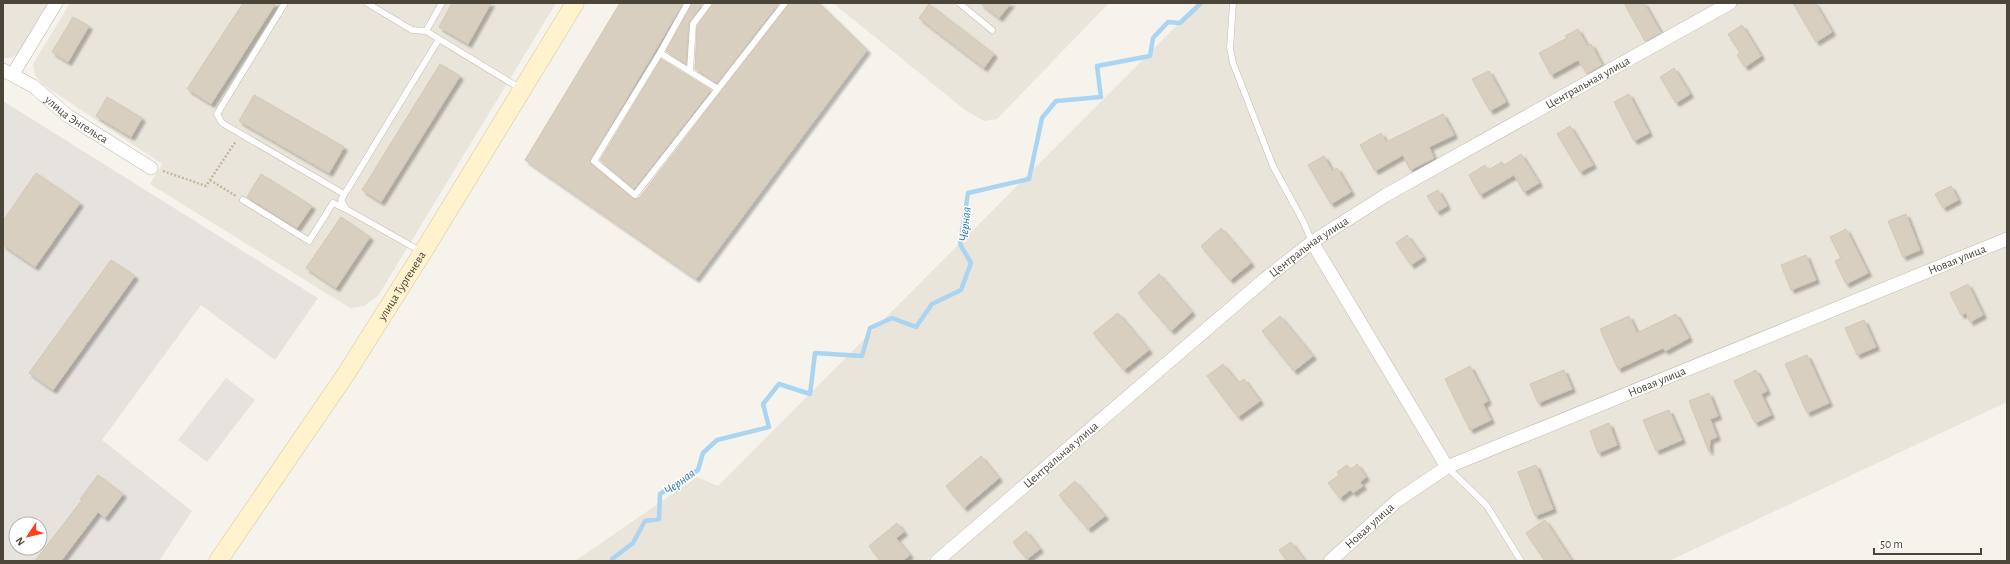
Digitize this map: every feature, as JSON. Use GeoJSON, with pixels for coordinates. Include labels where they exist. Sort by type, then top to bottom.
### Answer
{"type":"FeatureCollection","features":[{"type":"Feature","properties":{"kind":"street"},"geometry":{"type":"LineString","coordinates":[[8,72],[56,3]]}},
{"type":"Feature","properties":{"kind":"street","name":"улица Тургенева"},"geometry":{"type":"LineString","coordinates":[[218,561],[346,374],[523,90],[575,3]]}},
{"type":"Feature","properties":{"kind":"street","name":"Центральная улица"},"geometry":{"type":"LineString","coordinates":[[937,561],[1258,284],[1312,242],[1386,196],[1730,3]]}},
{"type":"Feature","properties":{"kind":"street","name":"улица Энгельса"},"geometry":{"type":"LineString","coordinates":[[8,72],[33,86],[68,116],[151,168]]}},
{"type":"Feature","properties":{"kind":"street","name":"Новая улица"},"geometry":{"type":"LineString","coordinates":[[1330,561],[1398,500],[1446,467],[2007,239]]}},
{"type":"Feature","properties":{"kind":"street"},"geometry":{"type":"LineString","coordinates":[[1312,242],[1446,467]]}},
{"type":"Feature","properties":{"kind":"lane"},"geometry":{"type":"LineString","coordinates":[[285,3],[217,114],[222,123],[344,194]]}},
{"type":"Feature","properties":{"kind":"lane"},"geometry":{"type":"LineString","coordinates":[[367,3],[412,30],[426,31],[523,90]]}},
{"type":"Feature","properties":{"kind":"lane"},"geometry":{"type":"LineString","coordinates":[[426,31],[442,3]]}},
{"type":"Feature","properties":{"kind":"lane"},"geometry":{"type":"LineString","coordinates":[[688,3],[660,53],[594,161],[635,194],[785,3]]}},
{"type":"Feature","properties":{"kind":"lane"},"geometry":{"type":"LineString","coordinates":[[690,70],[693,24],[709,3]]}},
{"type":"Feature","properties":{"kind":"lane"},"geometry":{"type":"LineString","coordinates":[[959,3],[992,30]]}},
{"type":"Feature","properties":{"kind":"lane"},"geometry":{"type":"LineString","coordinates":[[1232,3],[1230,48],[1233,64],[1273,166],[1303,221],[1312,242]]}},
{"type":"Feature","properties":{"kind":"lane"},"geometry":{"type":"LineString","coordinates":[[346,209],[340,200],[439,39]]}},
{"type":"Feature","properties":{"kind":"lane"},"geometry":{"type":"LineString","coordinates":[[660,53],[718,88]]}},
{"type":"Feature","properties":{"kind":"lane"},"geometry":{"type":"LineString","coordinates":[[243,200],[309,241],[333,203],[423,252]]}},
{"type":"Feature","properties":{"kind":"lane"},"geometry":{"type":"LineString","coordinates":[[1446,467],[1487,506],[1521,561]]}},
{"type":"Feature","properties":{"kind":"path"},"geometry":{"type":"LineString","coordinates":[[151,168],[206,186],[240,134]]}},
{"type":"Feature","properties":{"kind":"path"},"geometry":{"type":"LineString","coordinates":[[210,180],[243,200]]}},
{"type":"Feature","properties":{"kind":"shaded area"},"geometry":{"type":"Polygon","coordinates":[[[3,3],[49,3],[18,53],[11,58],[3,58],[3,3]]]}},
{"type":"Feature","properties":{"kind":"shaded area"},"geometry":{"type":"Polygon","coordinates":[[[70,3],[556,3],[378,296],[364,306],[350,308],[150,184],[162,164],[42,84],[35,75],[33,64],[70,3]]]}},
{"type":"Feature","properties":{"kind":"shaded area"},"geometry":{"type":"Polygon","coordinates":[[[833,3],[1109,3],[997,119],[984,121],[965,110],[833,3]]]}},
{"type":"Feature","properties":{"kind":"shaded area"},"geometry":{"type":"Polygon","coordinates":[[[1199,3],[2007,3],[2007,402],[1669,561],[575,561],[697,477],[718,486],[1199,3]]]}},
{"type":"Feature","properties":{"kind":"shaded area"},"geometry":{"type":"Polygon","coordinates":[[[3,101],[318,298],[275,360],[201,305],[102,440],[192,511],[159,561],[3,561],[3,101]]]}},
{"type":"Feature","properties":{"kind":"shaded area"},"geometry":{"type":"Polygon","coordinates":[[[226,378],[255,400],[207,462],[178,440],[226,378]]]}},
{"type":"Feature","properties":{"kind":"building"},"geometry":{"type":"Polygon","coordinates":[[[243,3],[276,3],[211,104],[187,89],[243,3]]]}},
{"type":"Feature","properties":{"kind":"building"},"geometry":{"type":"Polygon","coordinates":[[[452,3],[491,3],[468,44],[439,27],[452,3]]]}},
{"type":"Feature","properties":{"kind":"building"},"geometry":{"type":"Polygon","coordinates":[[[620,3],[683,3],[590,160],[591,164],[634,199],[639,198],[789,3],[819,3],[867,50],[696,279],[525,160],[620,3]]]}},
{"type":"Feature","properties":{"kind":"building"},"geometry":{"type":"Polygon","coordinates":[[[692,3],[703,3],[689,23],[686,64],[666,51],[692,3]]]}},
{"type":"Feature","properties":{"kind":"building"},"geometry":{"type":"Polygon","coordinates":[[[713,3],[779,3],[717,83],[695,69],[697,26],[713,3]]]}},
{"type":"Feature","properties":{"kind":"building"},"geometry":{"type":"Polygon","coordinates":[[[980,3],[1011,3],[999,18],[980,3]]]}},
{"type":"Feature","properties":{"kind":"building"},"geometry":{"type":"Polygon","coordinates":[[[1624,3],[1644,3],[1661,33],[1645,41],[1624,3]]]}},
{"type":"Feature","properties":{"kind":"building"},"geometry":{"type":"Polygon","coordinates":[[[1793,3],[1815,3],[1832,32],[1816,42],[1793,3]]]}},
{"type":"Feature","properties":{"kind":"building"},"geometry":{"type":"Polygon","coordinates":[[[929,4],[994,54],[984,68],[919,18],[929,4]]]}},
{"type":"Feature","properties":{"kind":"building"},"geometry":{"type":"Polygon","coordinates":[[[73,17],[89,26],[68,62],[52,52],[73,17]]]}},
{"type":"Feature","properties":{"kind":"building"},"geometry":{"type":"Polygon","coordinates":[[[1742,25],[1761,56],[1745,67],[1737,55],[1740,53],[1728,34],[1742,25]]]}},
{"type":"Feature","properties":{"kind":"building"},"geometry":{"type":"Polygon","coordinates":[[[1578,29],[1587,46],[1591,44],[1602,65],[1587,74],[1578,60],[1551,75],[1539,53],[1567,38],[1565,36],[1578,29]]]}},
{"type":"Feature","properties":{"kind":"building"},"geometry":{"type":"Polygon","coordinates":[[[661,59],[711,90],[634,189],[600,160],[661,59]]]}},
{"type":"Feature","properties":{"kind":"building"},"geometry":{"type":"Polygon","coordinates":[[[440,64],[460,76],[381,202],[362,190],[440,64]]]}},
{"type":"Feature","properties":{"kind":"building"},"geometry":{"type":"Polygon","coordinates":[[[1674,68],[1690,94],[1676,103],[1660,77],[1674,68]]]}},
{"type":"Feature","properties":{"kind":"building"},"geometry":{"type":"Polygon","coordinates":[[[1489,71],[1506,102],[1490,111],[1472,79],[1489,71]]]}},
{"type":"Feature","properties":{"kind":"building"},"geometry":{"type":"Polygon","coordinates":[[[1629,94],[1649,133],[1634,141],[1614,102],[1629,94]]]}},
{"type":"Feature","properties":{"kind":"building"},"geometry":{"type":"Polygon","coordinates":[[[254,95],[344,147],[329,173],[239,121],[254,95]]]}},
{"type":"Feature","properties":{"kind":"building"},"geometry":{"type":"Polygon","coordinates":[[[107,97],[142,118],[131,137],[96,116],[107,97]]]}},
{"type":"Feature","properties":{"kind":"building"},"geometry":{"type":"Polygon","coordinates":[[[1443,114],[1454,135],[1429,147],[1434,158],[1410,170],[1403,155],[1375,171],[1360,145],[1381,133],[1386,142],[1443,114]]]}},
{"type":"Feature","properties":{"kind":"building"},"geometry":{"type":"Polygon","coordinates":[[[1570,126],[1593,165],[1580,172],[1557,134],[1570,126]]]}},
{"type":"Feature","properties":{"kind":"building"},"geometry":{"type":"Polygon","coordinates":[[[1521,154],[1539,183],[1524,192],[1514,175],[1480,195],[1469,175],[1485,165],[1488,170],[1502,162],[1504,165],[1521,154]]]}},
{"type":"Feature","properties":{"kind":"building"},"geometry":{"type":"Polygon","coordinates":[[[1324,156],[1332,171],[1337,168],[1351,192],[1331,204],[1308,165],[1324,156]]]}},
{"type":"Feature","properties":{"kind":"building"},"geometry":{"type":"Polygon","coordinates":[[[36,173],[80,203],[35,267],[3,245],[3,221],[36,173]]]}},
{"type":"Feature","properties":{"kind":"building"},"geometry":{"type":"Polygon","coordinates":[[[261,174],[312,206],[297,228],[247,197],[261,174]]]}},
{"type":"Feature","properties":{"kind":"building"},"geometry":{"type":"Polygon","coordinates":[[[1951,186],[1958,200],[1943,208],[1935,194],[1951,186]]]}},
{"type":"Feature","properties":{"kind":"building"},"geometry":{"type":"Polygon","coordinates":[[[1438,190],[1447,206],[1437,212],[1427,196],[1438,190]]]}},
{"type":"Feature","properties":{"kind":"building"},"geometry":{"type":"Polygon","coordinates":[[[1906,214],[1920,250],[1903,257],[1888,221],[1906,214]]]}},
{"type":"Feature","properties":{"kind":"building"},"geometry":{"type":"Polygon","coordinates":[[[341,217],[370,237],[336,288],[306,268],[341,217]]]}},
{"type":"Feature","properties":{"kind":"building"},"geometry":{"type":"Polygon","coordinates":[[[1221,228],[1251,263],[1230,280],[1201,246],[1221,228]]]}},
{"type":"Feature","properties":{"kind":"building"},"geometry":{"type":"Polygon","coordinates":[[[1846,229],[1868,273],[1846,284],[1835,261],[1841,258],[1830,237],[1846,229]]]}},
{"type":"Feature","properties":{"kind":"building"},"geometry":{"type":"Polygon","coordinates":[[[1407,235],[1423,257],[1411,265],[1396,243],[1407,235]]]}},
{"type":"Feature","properties":{"kind":"building"},"geometry":{"type":"Polygon","coordinates":[[[1806,255],[1816,280],[1791,290],[1781,265],[1806,255]]]}},
{"type":"Feature","properties":{"kind":"building"},"geometry":{"type":"Polygon","coordinates":[[[111,260],[135,276],[53,390],[29,373],[111,260]]]}},
{"type":"Feature","properties":{"kind":"building"},"geometry":{"type":"Polygon","coordinates":[[[1159,274],[1192,312],[1171,331],[1138,293],[1159,274]]]}},
{"type":"Feature","properties":{"kind":"building"},"geometry":{"type":"Polygon","coordinates":[[[1968,284],[1983,315],[1970,322],[1966,313],[1961,315],[1950,293],[1968,284]]]}},
{"type":"Feature","properties":{"kind":"building"},"geometry":{"type":"Polygon","coordinates":[[[1118,313],[1149,350],[1124,370],[1093,333],[1118,313]]]}},
{"type":"Feature","properties":{"kind":"building"},"geometry":{"type":"Polygon","coordinates":[[[1676,314],[1689,338],[1665,351],[1663,348],[1618,369],[1600,329],[1629,316],[1637,333],[1676,314]]]}},
{"type":"Feature","properties":{"kind":"building"},"geometry":{"type":"Polygon","coordinates":[[[1280,316],[1313,356],[1294,371],[1262,331],[1280,316]]]}},
{"type":"Feature","properties":{"kind":"building"},"geometry":{"type":"Polygon","coordinates":[[[1864,320],[1876,347],[1857,355],[1845,328],[1864,320]]]}},
{"type":"Feature","properties":{"kind":"building"},"geometry":{"type":"Polygon","coordinates":[[[1807,355],[1829,403],[1807,413],[1785,364],[1807,355]]]}},
{"type":"Feature","properties":{"kind":"building"},"geometry":{"type":"Polygon","coordinates":[[[1223,364],[1238,383],[1244,379],[1260,401],[1238,417],[1207,376],[1223,364]]]}},
{"type":"Feature","properties":{"kind":"building"},"geometry":{"type":"Polygon","coordinates":[[[1470,366],[1488,401],[1483,404],[1491,420],[1470,430],[1445,379],[1470,366]]]}},
{"type":"Feature","properties":{"kind":"building"},"geometry":{"type":"Polygon","coordinates":[[[1564,370],[1572,389],[1538,403],[1530,384],[1564,370]]]}},
{"type":"Feature","properties":{"kind":"building"},"geometry":{"type":"Polygon","coordinates":[[[1756,370],[1767,391],[1761,394],[1771,415],[1755,423],[1734,381],[1756,370]]]}},
{"type":"Feature","properties":{"kind":"building"},"geometry":{"type":"Polygon","coordinates":[[[1709,393],[1718,416],[1710,419],[1717,437],[1710,440],[1709,452],[1689,401],[1709,393]]]}},
{"type":"Feature","properties":{"kind":"building"},"geometry":{"type":"Polygon","coordinates":[[[1669,410],[1682,440],[1656,451],[1643,420],[1669,410]]]}},
{"type":"Feature","properties":{"kind":"building"},"geometry":{"type":"Polygon","coordinates":[[[1609,423],[1617,445],[1598,453],[1590,431],[1609,423]]]}},
{"type":"Feature","properties":{"kind":"building"},"geometry":{"type":"Polygon","coordinates":[[[981,456],[999,478],[964,508],[946,486],[981,456]]]}},
{"type":"Feature","properties":{"kind":"building"},"geometry":{"type":"Polygon","coordinates":[[[1357,464],[1366,477],[1360,482],[1363,486],[1353,493],[1350,490],[1340,498],[1328,483],[1339,475],[1337,472],[1347,465],[1350,470],[1357,464]]]}},
{"type":"Feature","properties":{"kind":"building"},"geometry":{"type":"Polygon","coordinates":[[[1536,465],[1553,509],[1535,516],[1518,472],[1536,465]]]}},
{"type":"Feature","properties":{"kind":"building"},"geometry":{"type":"Polygon","coordinates":[[[98,475],[123,494],[105,518],[98,512],[61,561],[35,561],[39,556],[48,556],[48,544],[82,500],[80,499],[98,475]]]}},
{"type":"Feature","properties":{"kind":"building"},"geometry":{"type":"Polygon","coordinates":[[[1075,481],[1105,516],[1088,529],[1059,495],[1075,481]]]}},
{"type":"Feature","properties":{"kind":"building"},"geometry":{"type":"Polygon","coordinates":[[[1545,520],[1572,561],[1545,561],[1526,533],[1545,520]]]}},
{"type":"Feature","properties":{"kind":"building"},"geometry":{"type":"Polygon","coordinates":[[[897,523],[904,532],[896,538],[910,555],[902,561],[881,561],[869,546],[897,523]]]}},
{"type":"Feature","properties":{"kind":"building"},"geometry":{"type":"Polygon","coordinates":[[[1026,531],[1040,549],[1027,559],[1013,542],[1026,531]]]}},
{"type":"Feature","properties":{"kind":"building"},"geometry":{"type":"Polygon","coordinates":[[[1291,542],[1305,561],[1287,561],[1279,550],[1291,542]]]}},
{"type":"Feature","properties":{"kind":"waterway","name":"Черная"},"geometry":{"type":"LineString","coordinates":[[612,561],[612,559],[633,543],[645,521],[659,519],[660,494],[698,470],[703,453],[717,440],[769,427],[763,404],[779,384],[810,394],[815,353],[862,356],[870,328],[892,318],[916,327],[932,304],[961,290],[971,263],[960,244],[968,193],[1029,179],[1042,118],[1056,101],[1101,97],[1097,66],[1150,56],[1153,38],[1168,22],[1180,23],[1201,3]]}}]}
